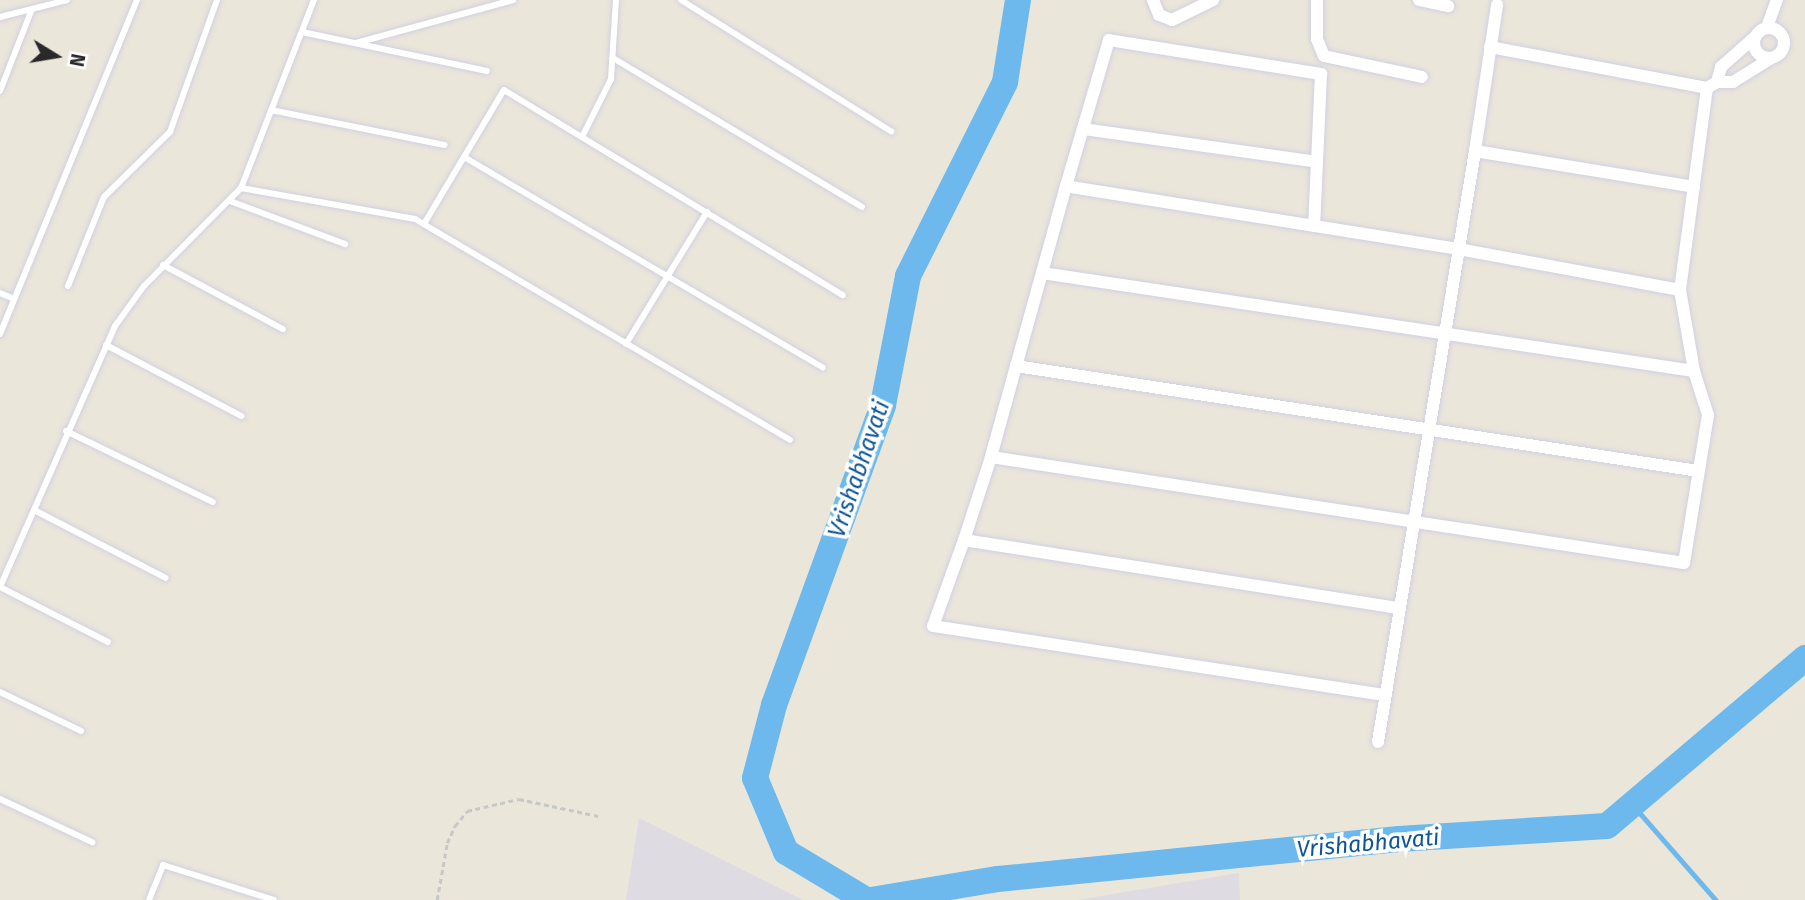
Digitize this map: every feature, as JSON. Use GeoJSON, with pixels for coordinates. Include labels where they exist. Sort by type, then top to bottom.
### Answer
{"type":"FeatureCollection","features":[{"type":"Feature","properties":{"kind":"street"},"geometry":{"type":"LineString","coordinates":[[1153,0],[1159,15],[1172,20],[1213,0]]}},
{"type":"Feature","properties":{"kind":"street"},"geometry":{"type":"LineString","coordinates":[[1317,0],[1317,39],[1324,56],[1422,77]]}},
{"type":"Feature","properties":{"kind":"street"},"geometry":{"type":"LineString","coordinates":[[1419,0],[1448,6]]}},
{"type":"Feature","properties":{"kind":"street"},"geometry":{"type":"LineString","coordinates":[[991,457],[1684,563],[1707,415],[1694,371],[1680,290],[1693,187],[1712,85],[1721,67],[1767,27],[1777,0]]}},
{"type":"Feature","properties":{"kind":"street"},"geometry":{"type":"LineString","coordinates":[[1378,742],[1497,5]]}},
{"type":"Feature","properties":{"kind":"street"},"geometry":{"type":"LineString","coordinates":[[1490,47],[1712,85],[1734,82],[1779,55],[1785,42],[1777,30],[1767,27]]}},
{"type":"Feature","properties":{"kind":"street"},"geometry":{"type":"LineString","coordinates":[[1755,37],[1756,52],[1770,58]]}},
{"type":"Feature","properties":{"kind":"street"},"geometry":{"type":"LineString","coordinates":[[1314,226],[1321,74],[1110,40],[1066,186],[991,457],[933,626],[1385,695]]}},
{"type":"Feature","properties":{"kind":"street"},"geometry":{"type":"LineString","coordinates":[[1083,129],[1317,162]]}},
{"type":"Feature","properties":{"kind":"street"},"geometry":{"type":"LineString","coordinates":[[1475,151],[1693,187]]}},
{"type":"Feature","properties":{"kind":"street"},"geometry":{"type":"LineString","coordinates":[[1066,186],[1458,249],[1680,290]]}},
{"type":"Feature","properties":{"kind":"street"},"geometry":{"type":"LineString","coordinates":[[1042,273],[1694,371]]}},
{"type":"Feature","properties":{"kind":"street"},"geometry":{"type":"LineString","coordinates":[[1016,366],[1698,471]]}},
{"type":"Feature","properties":{"kind":"street"},"geometry":{"type":"LineString","coordinates":[[964,540],[1399,608]]}},
{"type":"Feature","properties":{"kind":"lane"},"geometry":{"type":"LineString","coordinates":[[0,17],[67,0]]}},
{"type":"Feature","properties":{"kind":"lane"},"geometry":{"type":"LineString","coordinates":[[0,334],[137,0]]}},
{"type":"Feature","properties":{"kind":"lane"},"geometry":{"type":"LineString","coordinates":[[68,286],[104,197],[170,132],[217,0]]}},
{"type":"Feature","properties":{"kind":"lane"},"geometry":{"type":"LineString","coordinates":[[108,642],[0,587],[66,431],[106,345],[129,306],[163,265],[241,188],[314,0]]}},
{"type":"Feature","properties":{"kind":"lane"},"geometry":{"type":"LineString","coordinates":[[355,43],[513,0]]}},
{"type":"Feature","properties":{"kind":"lane"},"geometry":{"type":"LineString","coordinates":[[582,137],[611,79],[616,0]]}},
{"type":"Feature","properties":{"kind":"lane"},"geometry":{"type":"LineString","coordinates":[[681,0],[891,131]]}},
{"type":"Feature","properties":{"kind":"lane"},"geometry":{"type":"LineString","coordinates":[[0,91],[32,9]]}},
{"type":"Feature","properties":{"kind":"lane"},"geometry":{"type":"LineString","coordinates":[[302,32],[486,71]]}},
{"type":"Feature","properties":{"kind":"lane"},"geometry":{"type":"LineString","coordinates":[[613,58],[862,207]]}},
{"type":"Feature","properties":{"kind":"lane"},"geometry":{"type":"LineString","coordinates":[[424,224],[504,90],[844,295]]}},
{"type":"Feature","properties":{"kind":"lane"},"geometry":{"type":"LineString","coordinates":[[271,110],[444,145]]}},
{"type":"Feature","properties":{"kind":"lane"},"geometry":{"type":"LineString","coordinates":[[464,157],[823,368]]}},
{"type":"Feature","properties":{"kind":"lane"},"geometry":{"type":"LineString","coordinates":[[241,188],[415,219],[790,440]]}},
{"type":"Feature","properties":{"kind":"lane"},"geometry":{"type":"LineString","coordinates":[[230,201],[345,244]]}},
{"type":"Feature","properties":{"kind":"lane"},"geometry":{"type":"LineString","coordinates":[[626,344],[706,212]]}},
{"type":"Feature","properties":{"kind":"lane"},"geometry":{"type":"LineString","coordinates":[[163,265],[283,329]]}},
{"type":"Feature","properties":{"kind":"lane"},"geometry":{"type":"LineString","coordinates":[[0,293],[14,299]]}},
{"type":"Feature","properties":{"kind":"lane"},"geometry":{"type":"LineString","coordinates":[[106,345],[241,416]]}},
{"type":"Feature","properties":{"kind":"lane"},"geometry":{"type":"LineString","coordinates":[[66,431],[213,502]]}},
{"type":"Feature","properties":{"kind":"lane"},"geometry":{"type":"LineString","coordinates":[[34,510],[166,578]]}},
{"type":"Feature","properties":{"kind":"lane"},"geometry":{"type":"LineString","coordinates":[[0,692],[81,731]]}},
{"type":"Feature","properties":{"kind":"lane"},"geometry":{"type":"LineString","coordinates":[[0,799],[92,842]]}},
{"type":"Feature","properties":{"kind":"lane"},"geometry":{"type":"LineString","coordinates":[[149,900],[163,865],[274,900]]}},
{"type":"Feature","properties":{"kind":"path"},"geometry":{"type":"LineString","coordinates":[[437,900],[447,843],[454,826],[467,811],[519,799],[598,816]]}},
{"type":"Feature","properties":{"kind":"shaded area"},"geometry":{"type":"Polygon","coordinates":[[[639,818],[803,900],[626,900],[639,818]]]}},
{"type":"Feature","properties":{"kind":"shaded area"},"geometry":{"type":"Polygon","coordinates":[[[1239,873],[1240,900],[1077,900],[1239,873]]]}},
{"type":"Feature","properties":{"kind":"waterway","name":"Vrishabhavati"},"geometry":{"type":"LineString","coordinates":[[866,900],[786,852],[755,778],[774,705],[883,405],[908,276],[1005,82],[1018,0]]}},
{"type":"Feature","properties":{"kind":"waterway","name":"Vrishabhavati"},"geometry":{"type":"LineString","coordinates":[[871,900],[998,879],[1399,839],[1607,826],[1805,658]]}},
{"type":"Feature","properties":{"kind":"waterway"},"geometry":{"type":"LineString","coordinates":[[1632,804],[1716,900]]}}]}
